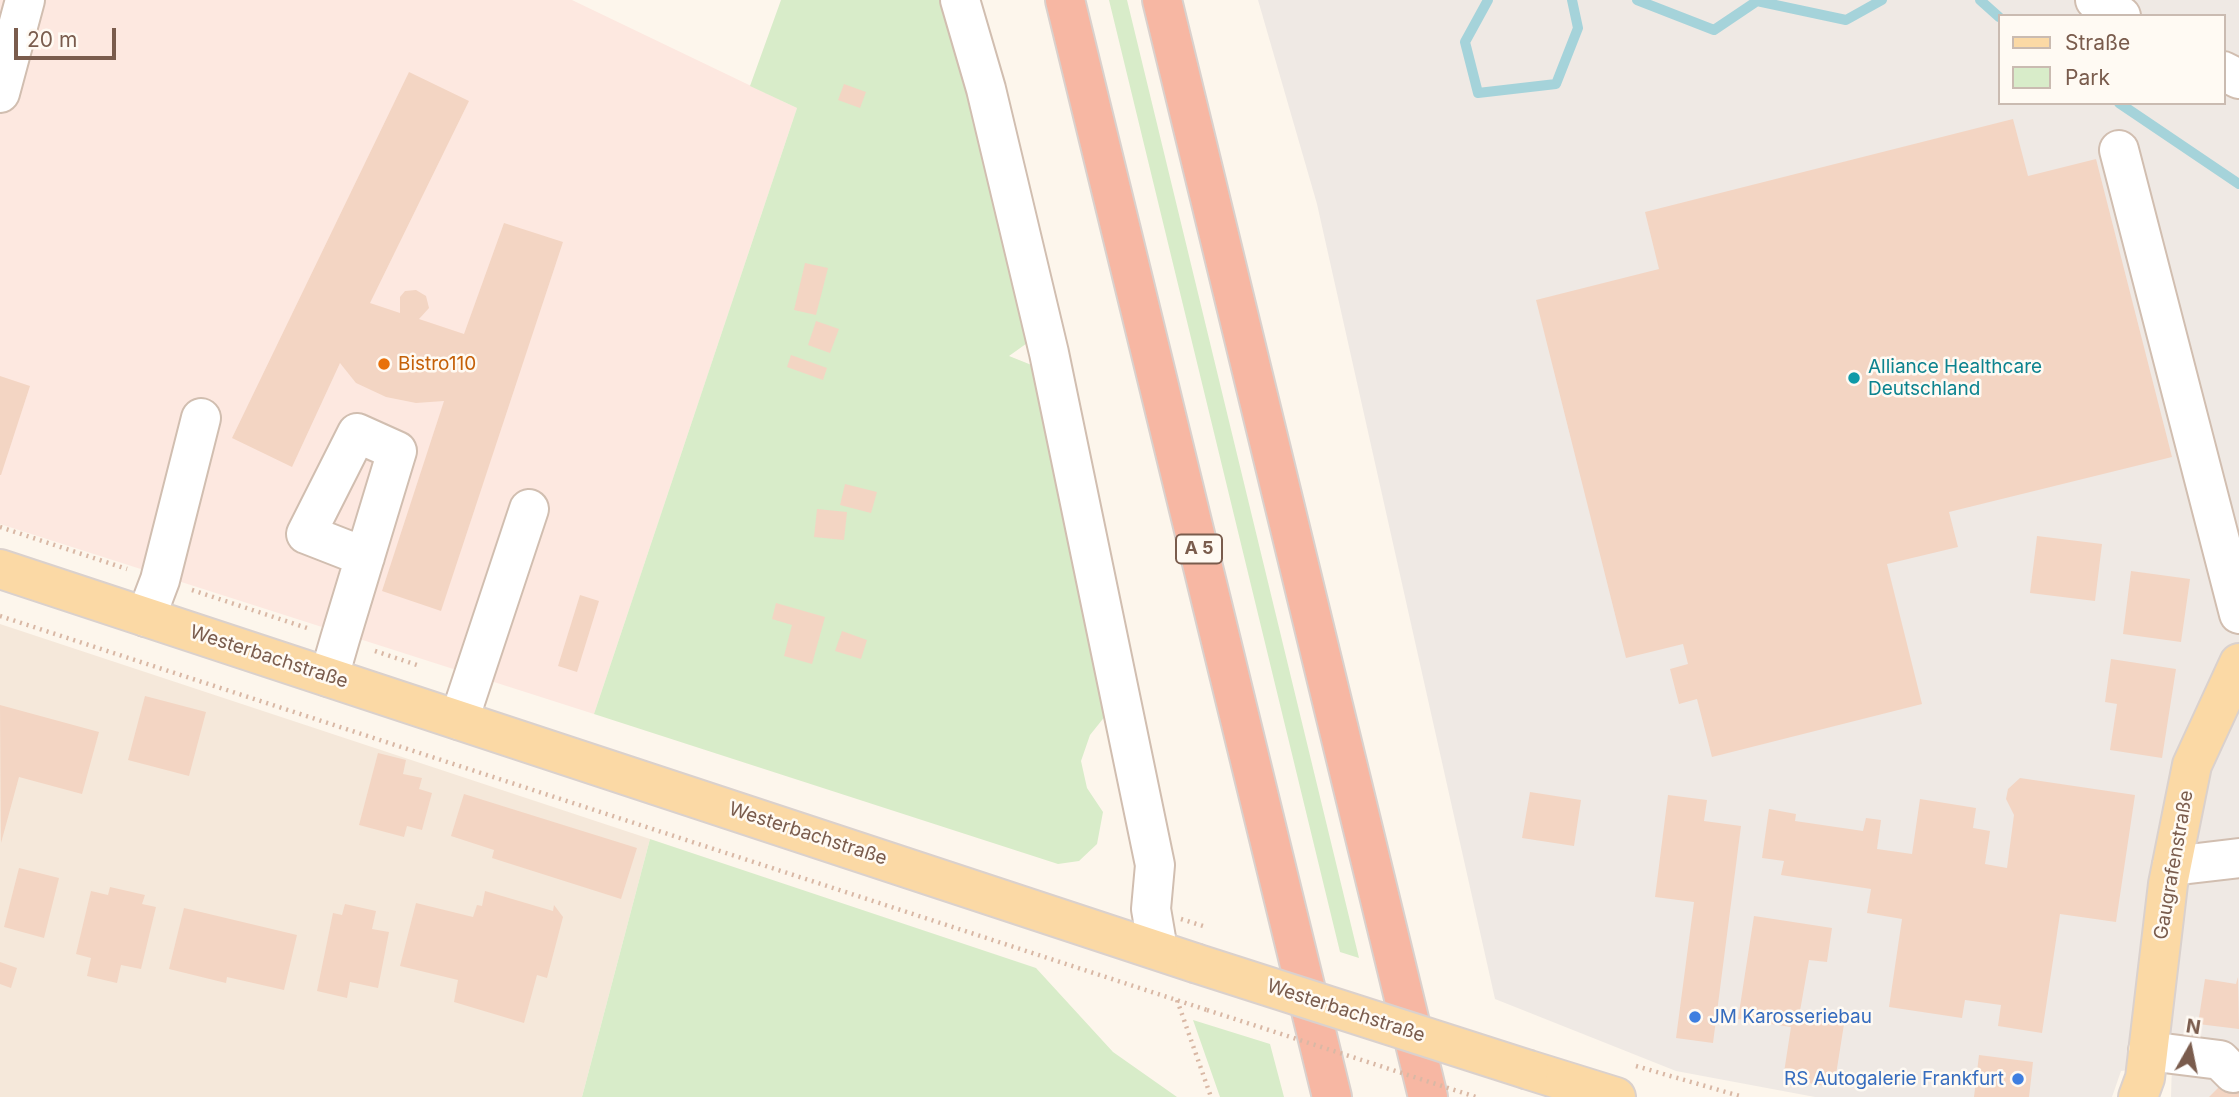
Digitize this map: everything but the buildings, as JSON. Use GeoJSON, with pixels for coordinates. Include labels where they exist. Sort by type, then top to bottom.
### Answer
{"type":"FeatureCollection","features":[{"type":"Feature","properties":{"kind":"highway","name":"A 5"},"geometry":{"type":"LineString","coordinates":[[1065,0],[1332,1097]]}},
{"type":"Feature","properties":{"kind":"highway"},"geometry":{"type":"LineString","coordinates":[[1162,0],[1428,1097]]}},
{"type":"Feature","properties":{"kind":"main road","name":"Westerbachstraße"},"geometry":{"type":"LineString","coordinates":[[0,569],[1195,963],[1616,1097]]}},
{"type":"Feature","properties":{"kind":"main road","name":"Gaugrafenstraße"},"geometry":{"type":"LineString","coordinates":[[2145,1081],[2172,866],[2192,765],[2239,663]]}},
{"type":"Feature","properties":{"kind":"street"},"geometry":{"type":"LineString","coordinates":[[0,93],[25,0]]}},
{"type":"Feature","properties":{"kind":"street"},"geometry":{"type":"LineString","coordinates":[[960,0],[986,89],[1049,353],[1155,865],[1156,883],[1151,909],[1158,950]]}},
{"type":"Feature","properties":{"kind":"street"},"geometry":{"type":"LineString","coordinates":[[2095,0],[2118,14]]}},
{"type":"Feature","properties":{"kind":"street"},"geometry":{"type":"LineString","coordinates":[[2119,150],[2239,614]]}},
{"type":"Feature","properties":{"kind":"street"},"geometry":{"type":"LineString","coordinates":[[146,617],[160,580],[201,418]]}},
{"type":"Feature","properties":{"kind":"street"},"geometry":{"type":"LineString","coordinates":[[459,720],[529,509]]}},
{"type":"Feature","properties":{"kind":"street"},"geometry":{"type":"LineString","coordinates":[[329,677],[365,557]]}},
{"type":"Feature","properties":{"kind":"street"},"geometry":{"type":"LineString","coordinates":[[2172,866],[2239,858]]}},
{"type":"Feature","properties":{"kind":"street"},"geometry":{"type":"LineString","coordinates":[[2145,1081],[2220,1060],[2234,1073]]}},
{"type":"Feature","properties":{"kind":"path"},"geometry":{"type":"LineString","coordinates":[[0,616],[1476,1097]]}},
{"type":"Feature","properties":{"kind":"path"},"geometry":{"type":"LineString","coordinates":[[1158,950],[1211,1097]]}},
{"type":"Feature","properties":{"kind":"shaded area"},"geometry":{"type":"Polygon","coordinates":[[[0,0],[572,0],[797,108],[594,714],[0,524],[0,0]]]}},
{"type":"Feature","properties":{"kind":"shaded area"},"geometry":{"type":"Polygon","coordinates":[[[1258,0],[2239,0],[2239,1097],[2171,1097],[2172,1064],[2121,1071],[2112,1097],[1815,1097],[1676,1071],[1495,999],[1317,204],[1258,0]]]}},
{"type":"Feature","properties":{"kind":"shaded area"},"geometry":{"type":"Polygon","coordinates":[[[0,624],[650,839],[582,1097],[0,1097],[0,624]]]}},
{"type":"Feature","properties":{"kind":"green space"},"geometry":{"type":"Polygon","coordinates":[[[781,0],[949,0],[1030,341],[1009,356],[1044,370],[1114,705],[1090,735],[1081,761],[1087,788],[1103,812],[1097,844],[1079,861],[1058,864],[594,714],[797,108],[750,86],[781,0]]]}},
{"type":"Feature","properties":{"kind":"green space"},"geometry":{"type":"Polygon","coordinates":[[[1109,0],[1127,0],[1359,958],[1340,952],[1109,0]]]}},
{"type":"Feature","properties":{"kind":"green space"},"geometry":{"type":"Polygon","coordinates":[[[650,839],[1036,968],[1113,1052],[1177,1097],[582,1097],[650,839]]]}},
{"type":"Feature","properties":{"kind":"green space"},"geometry":{"type":"Polygon","coordinates":[[[1193,1020],[1270,1044],[1284,1097],[1220,1097],[1193,1020]]]}},
{"type":"Feature","properties":{"kind":"waterway"},"geometry":{"type":"LineString","coordinates":[[1488,0],[1465,42],[1478,93],[1556,84],[1578,28],[1572,0]]}},
{"type":"Feature","properties":{"kind":"waterway"},"geometry":{"type":"LineString","coordinates":[[1637,0],[1714,30],[1757,1],[1846,20],[1882,0]]}},
{"type":"Feature","properties":{"kind":"waterway"},"geometry":{"type":"LineString","coordinates":[[1980,0],[1997,15]]}},
{"type":"Feature","properties":{"kind":"waterway"},"geometry":{"type":"LineString","coordinates":[[2122,105],[2239,184]]}},
{"type":"Feature","properties":{"kind":"place","name":"Bistro110"},"geometry":{"type":"Point","coordinates":[384,364]}},
{"type":"Feature","properties":{"kind":"place","name":"Alliance Healthcare Deutschland"},"geometry":{"type":"Point","coordinates":[1854,378]}},
{"type":"Feature","properties":{"kind":"place","name":"JM Karosseriebau"},"geometry":{"type":"Point","coordinates":[1695,1017]}},
{"type":"Feature","properties":{"kind":"place","name":"RS Autogalerie Frankfurt"},"geometry":{"type":"Point","coordinates":[2018,1079]}}]}
